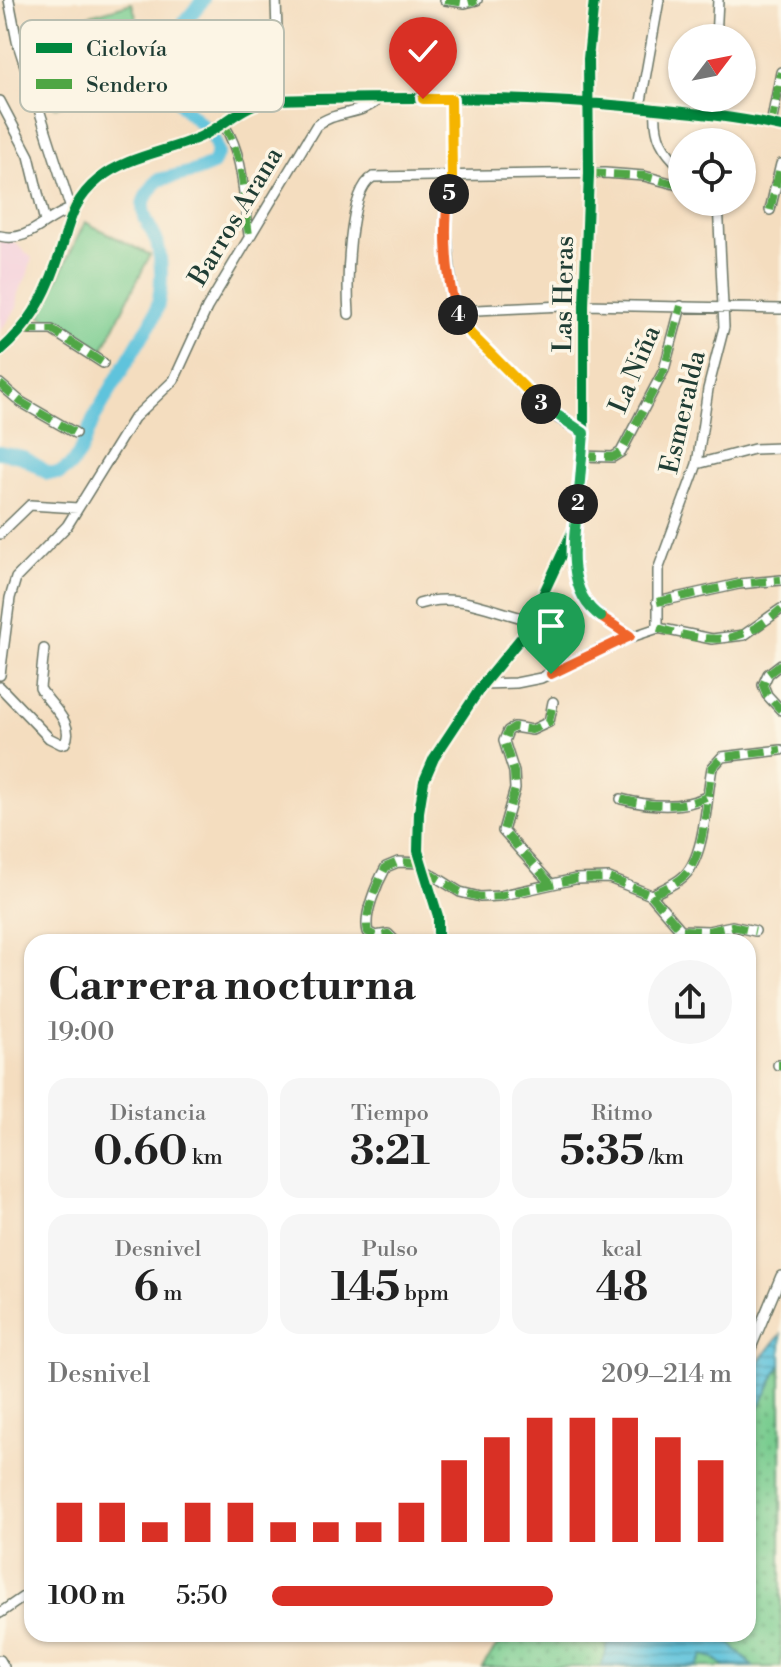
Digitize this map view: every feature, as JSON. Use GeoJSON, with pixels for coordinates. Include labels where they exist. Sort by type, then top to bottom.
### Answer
{"type":"FeatureCollection","features":[{"type":"Feature","properties":{"kind":"street"},"geometry":{"type":"LineString","coordinates":[[276,0],[277,20]]}},
{"type":"Feature","properties":{"kind":"street"},"geometry":{"type":"LineString","coordinates":[[445,0],[465,3],[477,0]]}},
{"type":"Feature","properties":{"kind":"street","name":"Las Heras"},"geometry":{"type":"LineString","coordinates":[[438,934],[438,916],[422,866],[418,830],[424,781],[434,758],[483,684],[525,633],[574,528],[584,433],[589,45],[594,0]]}},
{"type":"Feature","properties":{"kind":"street"},"geometry":{"type":"LineString","coordinates":[[640,107],[659,0]]}},
{"type":"Feature","properties":{"kind":"street"},"geometry":{"type":"LineString","coordinates":[[717,24],[718,0]]}},
{"type":"Feature","properties":{"kind":"street"},"geometry":{"type":"LineString","coordinates":[[6,6],[20,50]]}},
{"type":"Feature","properties":{"kind":"street"},"geometry":{"type":"LineString","coordinates":[[284,100],[451,99],[589,103],[703,113],[776,126],[781,72]]}},
{"type":"Feature","properties":{"kind":"street","name":"Barros Arana"},"geometry":{"type":"LineString","coordinates":[[0,675],[10,598],[16,578],[60,534],[134,418],[174,380],[207,308],[316,126],[330,117],[368,108],[379,99]]}},
{"type":"Feature","properties":{"kind":"street"},"geometry":{"type":"LineString","coordinates":[[451,99],[452,177],[446,225],[456,311],[466,329],[528,393],[558,418],[584,433]]}},
{"type":"Feature","properties":{"kind":"street"},"geometry":{"type":"LineString","coordinates":[[0,101],[29,156],[45,222]]}},
{"type":"Feature","properties":{"kind":"street"},"geometry":{"type":"LineString","coordinates":[[656,109],[658,139],[668,155]]}},
{"type":"Feature","properties":{"kind":"street"},"geometry":{"type":"LineString","coordinates":[[0,351],[25,326],[39,305],[68,229],[71,209],[40,112]]}},
{"type":"Feature","properties":{"kind":"street"},"geometry":{"type":"LineString","coordinates":[[0,236],[21,238],[56,214],[71,209],[106,174],[196,139],[221,127],[238,112]]}},
{"type":"Feature","properties":{"kind":"street"},"geometry":{"type":"LineString","coordinates":[[221,127],[233,140],[240,160],[249,235]]}},
{"type":"Feature","properties":{"kind":"street"},"geometry":{"type":"LineString","coordinates":[[770,210],[781,164]]}},
{"type":"Feature","properties":{"kind":"street"},"geometry":{"type":"LineString","coordinates":[[349,314],[348,256],[365,182],[373,177],[589,173],[644,176],[668,182]]}},
{"type":"Feature","properties":{"kind":"street","name":"Esmeralda"},"geometry":{"type":"LineString","coordinates":[[658,628],[658,570],[697,464],[708,389],[722,337],[725,308],[719,216]]}},
{"type":"Feature","properties":{"kind":"street"},"geometry":{"type":"LineString","coordinates":[[456,311],[584,305],[781,309]]}},
{"type":"Feature","properties":{"kind":"street","name":"La Niña"},"geometry":{"type":"LineString","coordinates":[[581,456],[613,457],[621,452],[664,370],[681,306]]}},
{"type":"Feature","properties":{"kind":"street"},"geometry":{"type":"LineString","coordinates":[[25,326],[29,330],[52,330],[103,363]]}},
{"type":"Feature","properties":{"kind":"street"},"geometry":{"type":"LineString","coordinates":[[0,384],[21,402],[75,433]]}},
{"type":"Feature","properties":{"kind":"street"},"geometry":{"type":"LineString","coordinates":[[697,464],[739,452],[781,448]]}},
{"type":"Feature","properties":{"kind":"street"},"geometry":{"type":"LineString","coordinates":[[0,534],[27,506],[78,508]]}},
{"type":"Feature","properties":{"kind":"street"},"geometry":{"type":"LineString","coordinates":[[574,528],[575,578],[581,595],[593,612],[630,636]]}},
{"type":"Feature","properties":{"kind":"street"},"geometry":{"type":"LineString","coordinates":[[657,602],[739,584],[781,580]]}},
{"type":"Feature","properties":{"kind":"street"},"geometry":{"type":"LineString","coordinates":[[419,604],[461,599],[501,614],[531,620]]}},
{"type":"Feature","properties":{"kind":"street"},"geometry":{"type":"LineString","coordinates":[[483,684],[516,683],[541,678],[630,636],[658,628],[712,639],[733,638],[755,630],[781,609]]}},
{"type":"Feature","properties":{"kind":"street"},"geometry":{"type":"LineString","coordinates":[[0,687],[52,740],[65,743],[67,726],[40,688],[44,649]]}},
{"type":"Feature","properties":{"kind":"street"},"geometry":{"type":"LineString","coordinates":[[781,664],[768,674],[763,685],[767,695],[781,710]]}},
{"type":"Feature","properties":{"kind":"street"},"geometry":{"type":"LineString","coordinates":[[550,883],[503,831],[515,789],[514,772],[504,741],[508,731],[514,727],[532,730],[549,722],[553,702]]}},
{"type":"Feature","properties":{"kind":"street"},"geometry":{"type":"LineString","coordinates":[[651,895],[683,878],[696,857],[712,768],[722,757],[781,750]]}},
{"type":"Feature","properties":{"kind":"street"},"geometry":{"type":"LineString","coordinates":[[621,799],[637,803],[683,805],[706,797]]}},
{"type":"Feature","properties":{"kind":"street"},"geometry":{"type":"LineString","coordinates":[[372,934],[366,925],[371,906],[386,867],[398,862],[422,866],[460,892],[480,897],[499,896],[575,879],[609,878],[651,895],[681,930],[708,931],[732,926],[755,931]]}},
{"type":"Feature","properties":{"kind":"street"},"geometry":{"type":"LineString","coordinates":[[756,1336],[781,1276]]}},
{"type":"Feature","properties":{"kind":"street"},"geometry":{"type":"LineString","coordinates":[[0,1613],[24,1596]]}},
{"type":"Feature","properties":{"kind":"street"},"geometry":{"type":"LineString","coordinates":[[0,1660],[4,1667]]}},
{"type":"Feature","properties":{"kind":"shaded area"},"geometry":{"type":"Polygon","coordinates":[[[0,240],[14,242],[32,258],[19,291],[17,308],[0,331],[0,240]]]}},
{"type":"Feature","properties":{"kind":"green space"},"geometry":{"type":"Polygon","coordinates":[[[132,3],[137,20],[73,20],[132,3]]]}},
{"type":"Feature","properties":{"kind":"green space"},"geometry":{"type":"Polygon","coordinates":[[[85,222],[150,255],[100,355],[40,315],[85,222]]]}},
{"type":"Feature","properties":{"kind":"green space"},"geometry":{"type":"Polygon","coordinates":[[[781,1363],[781,1667],[482,1667],[496,1647],[506,1642],[756,1642],[756,1364],[767,1370],[781,1363]]]}},
{"type":"Feature","properties":{"kind":"water"},"geometry":{"type":"Polygon","coordinates":[[[781,1334],[781,1364],[756,1413],[756,1369],[781,1334]]]}},
{"type":"Feature","properties":{"kind":"water"},"geometry":{"type":"Polygon","coordinates":[[[609,1642],[729,1642],[753,1667],[726,1667],[714,1658],[703,1655],[696,1667],[601,1667],[609,1642]]]}},
{"type":"Feature","properties":{"kind":"waterway"},"geometry":{"type":"LineString","coordinates":[[186,20],[203,0]]}},
{"type":"Feature","properties":{"kind":"waterway"},"geometry":{"type":"LineString","coordinates":[[0,452],[23,457],[48,473],[60,473],[79,454],[95,416],[150,324],[158,302],[161,265],[157,242],[143,212],[144,200],[158,180],[213,164],[218,152],[213,135],[188,112]]}},
{"type":"Feature","properties":{"kind":"marked path"},"geometry":{"type":"LineString","coordinates":[[445,0],[465,3],[477,0]]}},
{"type":"Feature","properties":{"kind":"marked path"},"geometry":{"type":"LineString","coordinates":[[771,125],[781,72]]}},
{"type":"Feature","properties":{"kind":"marked path"},"geometry":{"type":"LineString","coordinates":[[451,99],[452,177]]}},
{"type":"Feature","properties":{"kind":"marked path"},"geometry":{"type":"LineString","coordinates":[[224,125],[240,164],[249,235]]}},
{"type":"Feature","properties":{"kind":"marked path"},"geometry":{"type":"LineString","coordinates":[[770,210],[781,164]]}},
{"type":"Feature","properties":{"kind":"marked path"},"geometry":{"type":"LineString","coordinates":[[589,173],[644,176],[668,182]]}},
{"type":"Feature","properties":{"kind":"marked path"},"geometry":{"type":"LineString","coordinates":[[581,456],[613,457],[621,452],[664,370],[681,306]]}},
{"type":"Feature","properties":{"kind":"marked path"},"geometry":{"type":"LineString","coordinates":[[25,326],[29,330],[52,330],[103,363]]}},
{"type":"Feature","properties":{"kind":"marked path"},"geometry":{"type":"LineString","coordinates":[[0,384],[21,402],[75,433]]}},
{"type":"Feature","properties":{"kind":"marked path"},"geometry":{"type":"LineString","coordinates":[[574,537],[576,574],[583,597],[600,615],[630,636]]}},
{"type":"Feature","properties":{"kind":"marked path"},"geometry":{"type":"LineString","coordinates":[[657,602],[739,584],[781,580]]}},
{"type":"Feature","properties":{"kind":"marked path"},"geometry":{"type":"LineString","coordinates":[[658,628],[708,639],[737,636],[781,609]]}},
{"type":"Feature","properties":{"kind":"marked path"},"geometry":{"type":"LineString","coordinates":[[781,664],[768,674],[763,685],[767,695],[781,710]]}},
{"type":"Feature","properties":{"kind":"marked path"},"geometry":{"type":"LineString","coordinates":[[550,883],[503,831],[515,789],[514,772],[504,741],[508,731],[514,727],[532,730],[549,722],[553,702]]}},
{"type":"Feature","properties":{"kind":"marked path"},"geometry":{"type":"LineString","coordinates":[[426,871],[460,892],[480,897],[499,896],[575,879],[609,878],[651,895],[677,882],[691,867],[701,840],[712,768],[722,757],[781,750]]}},
{"type":"Feature","properties":{"kind":"marked path"},"geometry":{"type":"LineString","coordinates":[[621,799],[664,805],[706,797]]}},
{"type":"Feature","properties":{"kind":"marked path"},"geometry":{"type":"LineString","coordinates":[[372,934],[368,932],[367,917],[386,867],[398,862],[421,863]]}},
{"type":"Feature","properties":{"kind":"marked path"},"geometry":{"type":"LineString","coordinates":[[651,895],[681,930],[708,931],[732,926],[755,931]]}},
{"type":"Feature","properties":{"kind":"cycle path"},"geometry":{"type":"LineString","coordinates":[[438,934],[438,916],[418,851],[424,781],[434,758],[483,684],[525,633],[574,528],[584,433],[588,59],[594,0]]}},
{"type":"Feature","properties":{"kind":"cycle path"},"geometry":{"type":"LineString","coordinates":[[284,100],[410,98],[546,101],[636,107],[781,127]]}},
{"type":"Feature","properties":{"kind":"cycle path"},"geometry":{"type":"LineString","coordinates":[[0,351],[19,332],[40,301],[75,208],[89,188],[110,171],[200,137],[240,112]]}},
{"type":"Feature","properties":{"kind":"route"},"geometry":{"type":"LineString","coordinates":[[423,99],[451,99],[452,177],[446,225],[456,311],[466,329],[528,393],[558,418],[584,433],[574,528],[575,578],[581,595],[593,612],[630,636],[551,674]]}}]}
